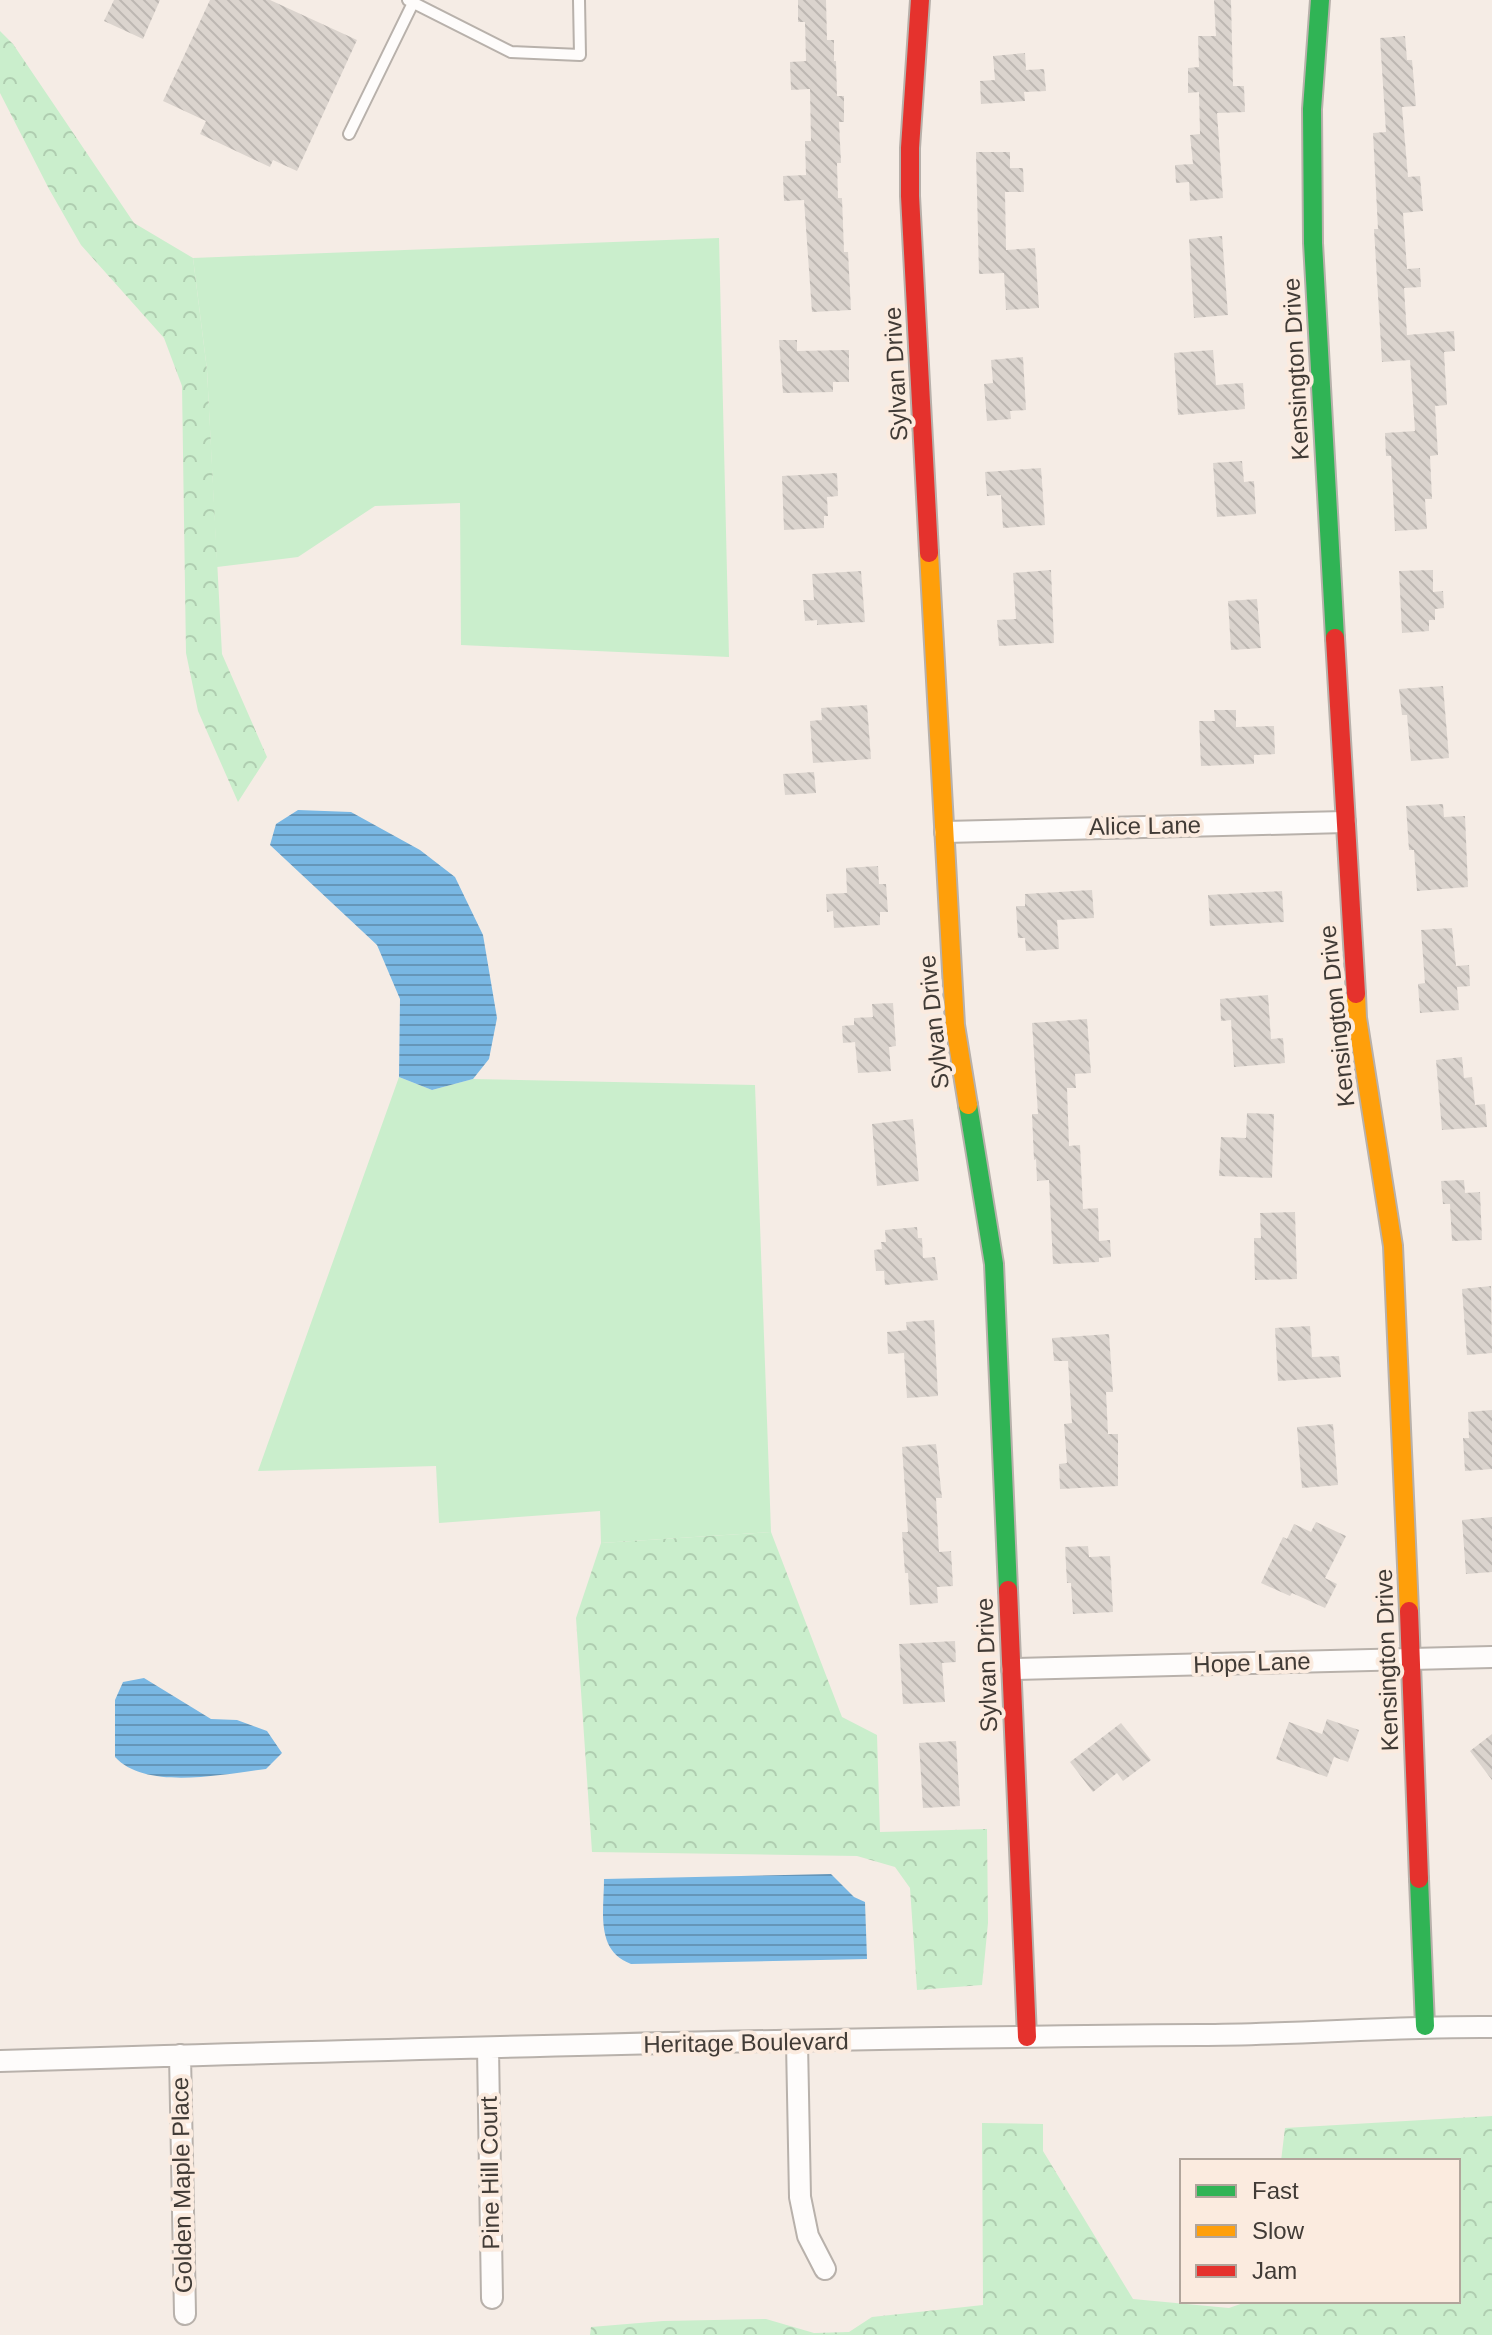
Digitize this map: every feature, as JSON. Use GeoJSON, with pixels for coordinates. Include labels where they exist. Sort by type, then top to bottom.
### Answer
{"type":"FeatureCollection","features":[{"type":"Feature","properties":{"kind":"street","name":"Sylvan Drive"},"geometry":{"type":"LineString","coordinates":[[920,0],[910,148],[910,196],[955,1025],[987,1203],[994,1264],[1027,2037]]}},
{"type":"Feature","properties":{"kind":"street","name":"Kensington Drive"},"geometry":{"type":"LineString","coordinates":[[1320,0],[1312,109],[1311,195],[1357,1018],[1393,1246],[1425,2026]]}},
{"type":"Feature","properties":{"kind":"street","name":"Alice Lane"},"geometry":{"type":"LineString","coordinates":[[945,832],[1345,822]]}},
{"type":"Feature","properties":{"kind":"street","name":"Hope Lane"},"geometry":{"type":"LineString","coordinates":[[1012,1669],[1492,1657]]}},
{"type":"Feature","properties":{"kind":"street","name":"Heritage Boulevard"},"geometry":{"type":"LineString","coordinates":[[0,2061],[488,2048],[1222,2035],[1425,2026],[1492,2027]]}},
{"type":"Feature","properties":{"kind":"street"},"geometry":{"type":"LineString","coordinates":[[797,2043],[800,2197],[808,2236],[825,2269]]}},
{"type":"Feature","properties":{"kind":"street","name":"Pine Hill Court"},"geometry":{"type":"LineString","coordinates":[[488,2048],[492,2298]]}},
{"type":"Feature","properties":{"kind":"street","name":"Golden Maple Place"},"geometry":{"type":"LineString","coordinates":[[180,2055],[185,2314]]}},
{"type":"Feature","properties":{"kind":"lane"},"geometry":{"type":"LineString","coordinates":[[349,134],[410,1],[511,52],[580,55],[579,0]]}},
{"type":"Feature","properties":{"kind":"green space"},"geometry":{"type":"Polygon","coordinates":[[[0,31],[13,44],[134,223],[193,258],[207,370],[222,654],[267,757],[238,802],[198,711],[186,653],[182,386],[164,338],[81,245],[49,189],[0,93],[0,31]]]}},
{"type":"Feature","properties":{"kind":"green space"},"geometry":{"type":"Polygon","coordinates":[[[719,238],[729,657],[461,645],[460,503],[375,506],[298,557],[217,567],[207,370],[193,258],[719,238]]]}},
{"type":"Feature","properties":{"kind":"green space"},"geometry":{"type":"Polygon","coordinates":[[[399,1077],[432,1090],[473,1079],[755,1085],[771,1532],[601,1543],[600,1511],[439,1523],[436,1466],[258,1471],[399,1077]]]}},
{"type":"Feature","properties":{"kind":"green space"},"geometry":{"type":"Polygon","coordinates":[[[771,1532],[842,1717],[877,1735],[880,1832],[987,1829],[988,1923],[982,1985],[917,1990],[910,1888],[895,1867],[857,1856],[592,1852],[576,1618],[601,1543],[771,1532]]]}},
{"type":"Feature","properties":{"kind":"green space"},"geometry":{"type":"Polygon","coordinates":[[[1492,2116],[1492,2335],[590,2335],[591,2327],[663,2321],[766,2319],[814,2333],[849,2332],[872,2317],[983,2305],[982,2123],[1043,2124],[1043,2151],[1133,2299],[1229,2308],[1243,2303],[1460,2303],[1460,2159],[1281,2159],[1285,2128],[1492,2116]]]}},
{"type":"Feature","properties":{"kind":"water"},"geometry":{"type":"Polygon","coordinates":[[[298,810],[351,812],[420,850],[455,877],[483,935],[497,1018],[489,1059],[473,1079],[432,1090],[399,1077],[400,999],[377,945],[270,845],[276,824],[298,810]]]}},
{"type":"Feature","properties":{"kind":"water"},"geometry":{"type":"Polygon","coordinates":[[[144,1678],[211,1719],[237,1720],[267,1731],[282,1753],[266,1769],[208,1776],[165,1777],[129,1767],[115,1757],[115,1700],[123,1682],[144,1678]]]}},
{"type":"Feature","properties":{"kind":"water"},"geometry":{"type":"Polygon","coordinates":[[[831,1874],[854,1897],[865,1902],[867,1959],[631,1964],[612,1950],[604,1929],[604,1879],[831,1874]]]}},
{"type":"Feature","properties":{"kind":"building"},"geometry":{"type":"Polygon","coordinates":[[[114,0],[160,0],[143,39],[104,21],[114,0]]]}},
{"type":"Feature","properties":{"kind":"building"},"geometry":{"type":"Polygon","coordinates":[[[210,0],[270,0],[357,40],[297,171],[273,160],[270,167],[200,134],[206,121],[163,101],[210,0]]]}},
{"type":"Feature","properties":{"kind":"building"},"geometry":{"type":"Polygon","coordinates":[[[798,0],[826,0],[827,40],[834,40],[837,96],[844,96],[844,122],[839,122],[841,163],[837,163],[838,198],[842,198],[851,310],[812,312],[804,200],[784,201],[783,176],[806,175],[805,141],[811,141],[810,89],[791,90],[790,62],[806,61],[805,22],[798,22],[798,0]]]}},
{"type":"Feature","properties":{"kind":"building"},"geometry":{"type":"Polygon","coordinates":[[[1214,0],[1231,0],[1233,86],[1244,86],[1245,112],[1217,113],[1223,198],[1190,201],[1189,182],[1176,183],[1175,165],[1193,164],[1190,135],[1200,134],[1199,92],[1188,93],[1188,68],[1199,67],[1198,36],[1216,36],[1214,0]]]}},
{"type":"Feature","properties":{"kind":"building"},"geometry":{"type":"Polygon","coordinates":[[[1405,36],[1407,60],[1412,60],[1416,106],[1402,107],[1408,177],[1420,176],[1423,211],[1403,213],[1407,269],[1420,268],[1421,287],[1404,288],[1407,335],[1454,331],[1455,351],[1444,352],[1447,405],[1435,406],[1438,455],[1430,456],[1432,499],[1425,499],[1427,529],[1395,531],[1391,456],[1386,456],[1385,433],[1415,431],[1410,360],[1382,362],[1374,229],[1378,229],[1373,133],[1386,132],[1380,38],[1405,36]]]}},
{"type":"Feature","properties":{"kind":"building"},"geometry":{"type":"Polygon","coordinates":[[[1025,53],[1026,70],[1044,69],[1046,91],[1024,92],[1025,101],[981,104],[980,81],[995,80],[993,56],[1025,53]]]}},
{"type":"Feature","properties":{"kind":"building"},"geometry":{"type":"Polygon","coordinates":[[[976,152],[1010,152],[1010,168],[1023,168],[1024,192],[1005,192],[1006,250],[1035,248],[1039,308],[1006,310],[1004,273],[979,274],[976,152]]]}},
{"type":"Feature","properties":{"kind":"building"},"geometry":{"type":"Polygon","coordinates":[[[1222,236],[1228,315],[1194,318],[1189,239],[1222,236]]]}},
{"type":"Feature","properties":{"kind":"building"},"geometry":{"type":"Polygon","coordinates":[[[779,340],[797,340],[797,351],[849,350],[849,382],[833,382],[833,392],[783,393],[779,340]]]}},
{"type":"Feature","properties":{"kind":"building"},"geometry":{"type":"Polygon","coordinates":[[[1213,350],[1216,385],[1243,383],[1245,409],[1178,415],[1174,353],[1213,350]]]}},
{"type":"Feature","properties":{"kind":"building"},"geometry":{"type":"Polygon","coordinates":[[[1023,357],[1026,410],[1010,411],[1011,419],[987,421],[984,384],[993,383],[991,360],[1023,357]]]}},
{"type":"Feature","properties":{"kind":"building"},"geometry":{"type":"Polygon","coordinates":[[[1242,461],[1244,482],[1254,481],[1256,514],[1217,517],[1213,463],[1242,461]]]}},
{"type":"Feature","properties":{"kind":"building"},"geometry":{"type":"Polygon","coordinates":[[[1041,468],[1045,525],[1003,528],[1001,495],[987,496],[985,472],[1041,468]]]}},
{"type":"Feature","properties":{"kind":"building"},"geometry":{"type":"Polygon","coordinates":[[[837,473],[838,496],[827,497],[828,516],[824,516],[824,528],[784,530],[782,476],[837,473]]]}},
{"type":"Feature","properties":{"kind":"building"},"geometry":{"type":"Polygon","coordinates":[[[1051,570],[1054,643],[999,646],[997,620],[1016,619],[1013,573],[1051,570]]]}},
{"type":"Feature","properties":{"kind":"building"},"geometry":{"type":"Polygon","coordinates":[[[1433,570],[1433,592],[1443,591],[1444,608],[1435,609],[1435,620],[1429,620],[1429,631],[1402,633],[1399,571],[1433,570]]]}},
{"type":"Feature","properties":{"kind":"building"},"geometry":{"type":"Polygon","coordinates":[[[861,571],[865,622],[817,625],[817,620],[805,621],[803,600],[814,600],[812,574],[861,571]]]}},
{"type":"Feature","properties":{"kind":"building"},"geometry":{"type":"Polygon","coordinates":[[[1257,599],[1261,648],[1231,650],[1228,601],[1257,599]]]}},
{"type":"Feature","properties":{"kind":"building"},"geometry":{"type":"Polygon","coordinates":[[[1443,686],[1449,758],[1411,761],[1407,715],[1402,715],[1399,689],[1443,686]]]}},
{"type":"Feature","properties":{"kind":"building"},"geometry":{"type":"Polygon","coordinates":[[[867,705],[871,759],[813,763],[810,721],[822,720],[821,708],[867,705]]]}},
{"type":"Feature","properties":{"kind":"building"},"geometry":{"type":"Polygon","coordinates":[[[1214,710],[1236,710],[1236,727],[1274,726],[1275,754],[1254,755],[1254,764],[1201,766],[1199,721],[1215,721],[1214,710]]]}},
{"type":"Feature","properties":{"kind":"building"},"geometry":{"type":"Polygon","coordinates":[[[814,772],[816,793],[785,795],[783,774],[814,772]]]}},
{"type":"Feature","properties":{"kind":"building"},"geometry":{"type":"Polygon","coordinates":[[[1443,804],[1444,817],[1465,816],[1468,887],[1417,891],[1414,850],[1409,850],[1406,806],[1443,804]]]}},
{"type":"Feature","properties":{"kind":"building"},"geometry":{"type":"Polygon","coordinates":[[[878,866],[879,884],[886,884],[888,912],[880,912],[880,925],[834,928],[833,911],[827,912],[826,894],[847,893],[846,868],[878,866]]]}},
{"type":"Feature","properties":{"kind":"building"},"geometry":{"type":"Polygon","coordinates":[[[1092,890],[1094,918],[1057,920],[1059,949],[1026,951],[1025,938],[1018,938],[1016,906],[1025,906],[1025,894],[1092,890]]]}},
{"type":"Feature","properties":{"kind":"building"},"geometry":{"type":"Polygon","coordinates":[[[1282,891],[1284,922],[1210,926],[1208,895],[1282,891]]]}},
{"type":"Feature","properties":{"kind":"building"},"geometry":{"type":"Polygon","coordinates":[[[1452,928],[1456,966],[1469,965],[1470,986],[1457,987],[1459,1010],[1420,1013],[1418,984],[1425,983],[1421,930],[1452,928]]]}},
{"type":"Feature","properties":{"kind":"building"},"geometry":{"type":"Polygon","coordinates":[[[1268,995],[1271,1039],[1283,1038],[1285,1063],[1234,1067],[1231,1020],[1221,1021],[1220,999],[1268,995]]]}},
{"type":"Feature","properties":{"kind":"building"},"geometry":{"type":"Polygon","coordinates":[[[893,1003],[896,1046],[889,1047],[891,1071],[858,1073],[855,1042],[843,1043],[842,1026],[854,1025],[854,1018],[873,1017],[872,1004],[893,1003]]]}},
{"type":"Feature","properties":{"kind":"building"},"geometry":{"type":"Polygon","coordinates":[[[1087,1019],[1091,1073],[1075,1074],[1076,1088],[1067,1088],[1069,1146],[1080,1145],[1083,1209],[1098,1208],[1099,1241],[1110,1240],[1111,1257],[1099,1258],[1099,1262],[1053,1264],[1049,1180],[1037,1181],[1034,1160],[1032,1114],[1038,1114],[1032,1023],[1087,1019]]]}},
{"type":"Feature","properties":{"kind":"building"},"geometry":{"type":"Polygon","coordinates":[[[1462,1057],[1464,1078],[1472,1077],[1475,1105],[1485,1104],[1487,1127],[1442,1130],[1436,1060],[1462,1057]]]}},
{"type":"Feature","properties":{"kind":"building"},"geometry":{"type":"Polygon","coordinates":[[[1247,1113],[1274,1114],[1272,1178],[1219,1176],[1221,1137],[1246,1138],[1247,1113]]]}},
{"type":"Feature","properties":{"kind":"building"},"geometry":{"type":"Polygon","coordinates":[[[913,1119],[919,1181],[877,1186],[872,1124],[913,1119]]]}},
{"type":"Feature","properties":{"kind":"building"},"geometry":{"type":"Polygon","coordinates":[[[1464,1180],[1465,1193],[1480,1192],[1482,1240],[1452,1241],[1450,1204],[1443,1204],[1441,1181],[1464,1180]]]}},
{"type":"Feature","properties":{"kind":"building"},"geometry":{"type":"Polygon","coordinates":[[[1295,1212],[1297,1279],[1255,1280],[1254,1238],[1261,1238],[1260,1213],[1295,1212]]]}},
{"type":"Feature","properties":{"kind":"building"},"geometry":{"type":"Polygon","coordinates":[[[917,1227],[918,1238],[922,1238],[923,1258],[935,1257],[938,1280],[885,1285],[884,1271],[876,1271],[874,1250],[882,1249],[881,1242],[886,1242],[885,1230],[917,1227]]]}},
{"type":"Feature","properties":{"kind":"building"},"geometry":{"type":"Polygon","coordinates":[[[1491,1286],[1492,1353],[1467,1355],[1462,1289],[1491,1286]]]}},
{"type":"Feature","properties":{"kind":"building"},"geometry":{"type":"Polygon","coordinates":[[[934,1320],[938,1396],[907,1398],[904,1353],[888,1354],[887,1332],[907,1330],[906,1322],[934,1320]]]}},
{"type":"Feature","properties":{"kind":"building"},"geometry":{"type":"Polygon","coordinates":[[[1310,1326],[1312,1357],[1339,1356],[1341,1377],[1278,1381],[1275,1328],[1310,1326]]]}},
{"type":"Feature","properties":{"kind":"building"},"geometry":{"type":"Polygon","coordinates":[[[1109,1334],[1113,1392],[1106,1392],[1108,1434],[1118,1434],[1118,1486],[1060,1489],[1059,1464],[1067,1463],[1064,1424],[1072,1423],[1068,1361],[1054,1361],[1052,1338],[1109,1334]]]}},
{"type":"Feature","properties":{"kind":"building"},"geometry":{"type":"Polygon","coordinates":[[[1492,1410],[1492,1469],[1465,1471],[1463,1438],[1469,1438],[1468,1412],[1492,1410]]]}},
{"type":"Feature","properties":{"kind":"building"},"geometry":{"type":"Polygon","coordinates":[[[1333,1424],[1338,1485],[1302,1488],[1297,1427],[1333,1424]]]}},
{"type":"Feature","properties":{"kind":"building"},"geometry":{"type":"Polygon","coordinates":[[[936,1444],[942,1498],[936,1498],[939,1552],[951,1551],[953,1586],[937,1587],[938,1603],[910,1605],[902,1532],[908,1532],[902,1447],[936,1444]]]}},
{"type":"Feature","properties":{"kind":"building"},"geometry":{"type":"Polygon","coordinates":[[[1492,1517],[1492,1572],[1466,1574],[1462,1520],[1492,1517]]]}},
{"type":"Feature","properties":{"kind":"building"},"geometry":{"type":"Polygon","coordinates":[[[1316,1522],[1346,1536],[1325,1578],[1337,1584],[1325,1608],[1261,1583],[1283,1537],[1287,1539],[1294,1524],[1311,1532],[1316,1522]]]}},
{"type":"Feature","properties":{"kind":"building"},"geometry":{"type":"Polygon","coordinates":[[[1088,1546],[1089,1557],[1110,1556],[1113,1612],[1073,1614],[1065,1547],[1088,1546]]]}},
{"type":"Feature","properties":{"kind":"building"},"geometry":{"type":"Polygon","coordinates":[[[955,1641],[956,1662],[942,1663],[945,1702],[903,1704],[899,1644],[955,1641]]]}},
{"type":"Feature","properties":{"kind":"building"},"geometry":{"type":"Polygon","coordinates":[[[1327,1719],[1359,1730],[1348,1762],[1334,1757],[1327,1777],[1276,1759],[1289,1722],[1322,1734],[1327,1719]]]}},
{"type":"Feature","properties":{"kind":"building"},"geometry":{"type":"Polygon","coordinates":[[[1121,1723],[1151,1760],[1123,1781],[1117,1773],[1093,1792],[1070,1762],[1121,1723]]]}},
{"type":"Feature","properties":{"kind":"building"},"geometry":{"type":"Polygon","coordinates":[[[1492,1734],[1492,1780],[1470,1751],[1492,1734]]]}},
{"type":"Feature","properties":{"kind":"building"},"geometry":{"type":"Polygon","coordinates":[[[956,1741],[960,1806],[923,1808],[919,1743],[956,1741]]]}},
{"type":"Feature","properties":{"kind":"traffic: fast"},"geometry":{"type":"LineString","coordinates":[[1320,0],[1312,109],[1313,243],[1335,638]]}},
{"type":"Feature","properties":{"kind":"traffic: fast"},"geometry":{"type":"LineString","coordinates":[[968,1105],[994,1264],[1008,1590]]}},
{"type":"Feature","properties":{"kind":"traffic: fast"},"geometry":{"type":"LineString","coordinates":[[1419,1879],[1425,2026]]}},
{"type":"Feature","properties":{"kind":"traffic: slow"},"geometry":{"type":"LineString","coordinates":[[929,553],[955,1025],[968,1105]]}},
{"type":"Feature","properties":{"kind":"traffic: slow"},"geometry":{"type":"LineString","coordinates":[[1356,994],[1357,1018],[1393,1246],[1409,1611]]}},
{"type":"Feature","properties":{"kind":"traffic: jam"},"geometry":{"type":"LineString","coordinates":[[920,0],[910,148],[910,196],[929,553]]}},
{"type":"Feature","properties":{"kind":"traffic: jam"},"geometry":{"type":"LineString","coordinates":[[1335,638],[1356,994]]}},
{"type":"Feature","properties":{"kind":"traffic: jam"},"geometry":{"type":"LineString","coordinates":[[1008,1590],[1027,2037]]}},
{"type":"Feature","properties":{"kind":"traffic: jam"},"geometry":{"type":"LineString","coordinates":[[1409,1611],[1419,1879]]}}]}
